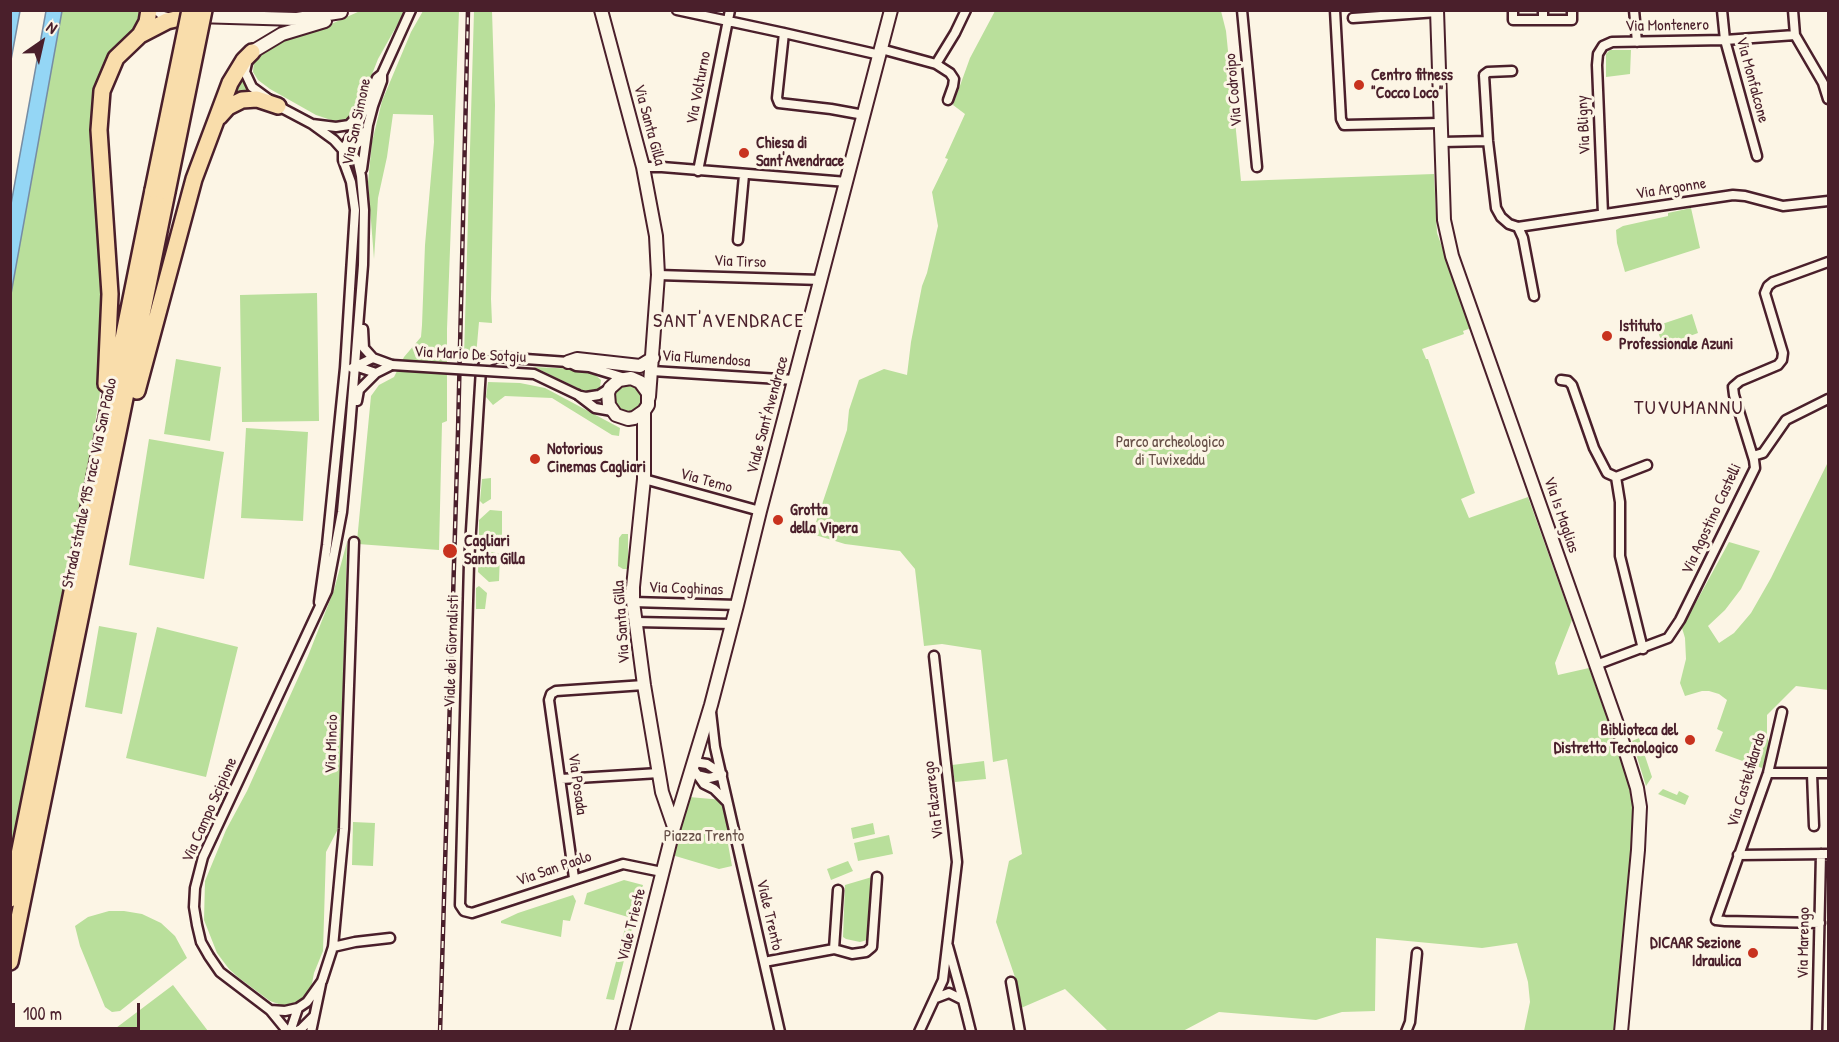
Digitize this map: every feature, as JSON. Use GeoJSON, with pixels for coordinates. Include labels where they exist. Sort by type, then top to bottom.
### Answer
{"type":"FeatureCollection","features":[{"type":"Feature","properties":{"kind":"highway"},"geometry":{"type":"LineString","coordinates":[[140,35],[147,22],[149,10]]}},
{"type":"Feature","properties":{"kind":"highway","name":"Strada statale 195 racc Via San Paolo"},"geometry":{"type":"LineString","coordinates":[[10,899],[160,191],[204,10]]}},
{"type":"Feature","properties":{"kind":"highway"},"geometry":{"type":"LineString","coordinates":[[54,685],[52,672],[60,620],[105,394],[110,294],[99,130],[102,91],[116,58],[140,35],[185,14]]}},
{"type":"Feature","properties":{"kind":"highway","name":"Strada statale 195 racc Via San Paolo"},"geometry":{"type":"LineString","coordinates":[[10,962],[104,506],[160,191],[185,14]]}},
{"type":"Feature","properties":{"kind":"highway"},"geometry":{"type":"LineString","coordinates":[[104,506],[112,488],[194,179],[230,83],[244,60],[252,52]]}},
{"type":"Feature","properties":{"kind":"highway"},"geometry":{"type":"LineString","coordinates":[[215,121],[228,107],[242,100],[257,99],[278,106]]}},
{"type":"Feature","properties":{"kind":"street"},"geometry":{"type":"LineString","coordinates":[[156,10],[163,16],[185,14],[288,19],[343,11]]}},
{"type":"Feature","properties":{"kind":"street","name":"Via San Simone"},"geometry":{"type":"LineString","coordinates":[[361,176],[368,125],[382,81],[382,74],[411,10]]}},
{"type":"Feature","properties":{"kind":"street","name":"Via Santa Gilla"},"geometry":{"type":"LineString","coordinates":[[601,10],[643,167],[656,236],[658,274],[649,398],[644,411],[644,478],[633,602],[644,686],[662,792],[674,827]]}},
{"type":"Feature","properties":{"kind":"street"},"geometry":{"type":"LineString","coordinates":[[677,10],[936,64],[950,73],[954,79],[948,100]]}},
{"type":"Feature","properties":{"kind":"street","name":"Via Volturno"},"geometry":{"type":"LineString","coordinates":[[698,171],[730,10]]}},
{"type":"Feature","properties":{"kind":"street","name":"Viale Sant'Avendrace"},"geometry":{"type":"LineString","coordinates":[[674,827],[694,768],[711,705],[891,10]]}},
{"type":"Feature","properties":{"kind":"street"},"geometry":{"type":"LineString","coordinates":[[936,64],[956,33],[966,10]]}},
{"type":"Feature","properties":{"kind":"street","name":"Via Codroipo"},"geometry":{"type":"LineString","coordinates":[[1242,10],[1257,167]]}},
{"type":"Feature","properties":{"kind":"street"},"geometry":{"type":"LineString","coordinates":[[1335,10],[1341,119],[1344,125],[1440,123]]}},
{"type":"Feature","properties":{"kind":"street"},"geometry":{"type":"LineString","coordinates":[[1513,10],[1513,20],[1543,15],[1572,20],[1572,10]]}},
{"type":"Feature","properties":{"kind":"street"},"geometry":{"type":"LineString","coordinates":[[1635,10],[1637,42]]}},
{"type":"Feature","properties":{"kind":"street","name":"Via Monfalcone"},"geometry":{"type":"LineString","coordinates":[[1722,10],[1725,40],[1757,156]]}},
{"type":"Feature","properties":{"kind":"street"},"geometry":{"type":"LineString","coordinates":[[1793,10],[1795,35],[1823,83],[1828,99]]}},
{"type":"Feature","properties":{"kind":"street"},"geometry":{"type":"LineString","coordinates":[[343,11],[323,22],[282,34],[252,52],[245,72],[252,87],[278,106],[312,124],[334,140],[343,150],[353,148],[361,140],[368,125]]}},
{"type":"Feature","properties":{"kind":"street"},"geometry":{"type":"LineString","coordinates":[[1353,18],[1437,11]]}},
{"type":"Feature","properties":{"kind":"street","name":"Via Is Maglias"},"geometry":{"type":"LineString","coordinates":[[1437,11],[1444,220],[1452,256],[1632,765],[1640,807],[1621,1032]]}},
{"type":"Feature","properties":{"kind":"street"},"geometry":{"type":"LineString","coordinates":[[784,33],[777,98],[779,103],[831,109],[864,116]]}},
{"type":"Feature","properties":{"kind":"street","name":"Via Montenero"},"geometry":{"type":"LineString","coordinates":[[1612,42],[1725,40],[1795,35]]}},
{"type":"Feature","properties":{"kind":"street","name":"Via Bligny"},"geometry":{"type":"LineString","coordinates":[[1604,214],[1597,66],[1598,54],[1604,46],[1612,42]]}},
{"type":"Feature","properties":{"kind":"street"},"geometry":{"type":"LineString","coordinates":[[1512,71],[1488,72],[1484,75],[1488,141],[1496,208],[1509,224],[1518,227],[1523,238],[1534,296]]}},
{"type":"Feature","properties":{"kind":"street","name":"Via San Simone"},"geometry":{"type":"LineString","coordinates":[[343,150],[367,104],[377,78],[382,74]]}},
{"type":"Feature","properties":{"kind":"street"},"geometry":{"type":"LineString","coordinates":[[312,124],[336,128],[349,124],[367,104]]}},
{"type":"Feature","properties":{"kind":"street"},"geometry":{"type":"LineString","coordinates":[[1442,142],[1488,141]]}},
{"type":"Feature","properties":{"kind":"street","name":"Via Campo Scipione"},"geometry":{"type":"LineString","coordinates":[[291,1032],[270,1010],[220,972],[209,956],[201,942],[196,925],[195,888],[203,857],[327,591],[334,560],[342,512],[363,265],[364,210],[361,176],[358,162],[353,154],[343,150],[343,160],[351,182],[355,210],[345,368],[327,545],[317,612]]}},
{"type":"Feature","properties":{"kind":"street"},"geometry":{"type":"LineString","coordinates":[[643,167],[847,183]]}},
{"type":"Feature","properties":{"kind":"street"},"geometry":{"type":"LineString","coordinates":[[738,240],[744,175]]}},
{"type":"Feature","properties":{"kind":"street","name":"Via Argonne"},"geometry":{"type":"LineString","coordinates":[[1518,227],[1733,195],[1746,196],[1783,206],[1828,201]]}},
{"type":"Feature","properties":{"kind":"street","name":"Via Agostino Castelli"},"geometry":{"type":"LineString","coordinates":[[1596,665],[1668,638],[1680,620],[1755,468],[1733,387],[1740,381],[1778,365],[1782,360],[1783,353],[1765,293],[1773,282],[1828,262]]}},
{"type":"Feature","properties":{"kind":"street","name":"Via Campo Scipione"},"geometry":{"type":"LineString","coordinates":[[363,265],[366,268],[362,336],[364,348],[373,358]]}},
{"type":"Feature","properties":{"kind":"street","name":"Via Tirso"},"geometry":{"type":"LineString","coordinates":[[658,274],[821,280]]}},
{"type":"Feature","properties":{"kind":"street","name":"Via Campo Scipione"},"geometry":{"type":"LineString","coordinates":[[347,317],[352,323],[349,356],[355,366]]}},
{"type":"Feature","properties":{"kind":"street","name":"Viale dei Giornalisti"},"geometry":{"type":"LineString","coordinates":[[460,905],[469,575],[481,369],[496,357],[568,362],[631,379]]}},
{"type":"Feature","properties":{"kind":"street"},"geometry":{"type":"LineString","coordinates":[[355,366],[373,358]]}},
{"type":"Feature","properties":{"kind":"street","name":"Via Mario De Sotgiu"},"geometry":{"type":"LineString","coordinates":[[373,358],[392,365],[534,374],[578,395],[595,408],[612,411]]}},
{"type":"Feature","properties":{"kind":"street"},"geometry":{"type":"LineString","coordinates":[[568,362],[577,360],[640,366],[652,364]]}},
{"type":"Feature","properties":{"kind":"street"},"geometry":{"type":"LineString","coordinates":[[578,395],[586,397],[599,395],[620,380],[631,379],[652,364]]}},
{"type":"Feature","properties":{"kind":"street","name":"Via Flumendosa"},"geometry":{"type":"LineString","coordinates":[[652,364],[795,380]]}},
{"type":"Feature","properties":{"kind":"street","name":"Via Mario De Sotgiu"},"geometry":{"type":"LineString","coordinates":[[376,373],[392,365]]}},
{"type":"Feature","properties":{"kind":"street"},"geometry":{"type":"LineString","coordinates":[[355,366],[376,373]]}},
{"type":"Feature","properties":{"kind":"street","name":"Via Campo Scipione"},"geometry":{"type":"LineString","coordinates":[[339,420],[344,413],[350,371],[355,366]]}},
{"type":"Feature","properties":{"kind":"street","name":"Via Campo Scipione"},"geometry":{"type":"LineString","coordinates":[[351,415],[356,409],[359,390],[376,373]]}},
{"type":"Feature","properties":{"kind":"street"},"geometry":{"type":"LineString","coordinates":[[631,379],[646,389],[649,398]]}},
{"type":"Feature","properties":{"kind":"street"},"geometry":{"type":"LineString","coordinates":[[1562,380],[1572,385],[1594,448],[1607,473],[1616,477],[1647,465]]}},
{"type":"Feature","properties":{"kind":"street"},"geometry":{"type":"LineString","coordinates":[[610,387],[608,399],[616,415],[628,419],[644,411]]}},
{"type":"Feature","properties":{"kind":"street"},"geometry":{"type":"LineString","coordinates":[[1753,456],[1763,453],[1786,420],[1828,399]]}},
{"type":"Feature","properties":{"kind":"street"},"geometry":{"type":"LineString","coordinates":[[1616,477],[1620,502],[1620,556],[1643,649]]}},
{"type":"Feature","properties":{"kind":"street","name":"Via Temo"},"geometry":{"type":"LineString","coordinates":[[644,478],[760,511]]}},
{"type":"Feature","properties":{"kind":"street","name":"Via Mincio"},"geometry":{"type":"LineString","coordinates":[[333,947],[344,829],[354,542]]}},
{"type":"Feature","properties":{"kind":"street","name":"Via Coghinas"},"geometry":{"type":"LineString","coordinates":[[633,602],[737,605]]}},
{"type":"Feature","properties":{"kind":"street"},"geometry":{"type":"LineString","coordinates":[[636,622],[732,624]]}},
{"type":"Feature","properties":{"kind":"street","name":"Via Falzarego"},"geometry":{"type":"LineString","coordinates":[[919,1032],[943,980],[957,862],[934,656]]}},
{"type":"Feature","properties":{"kind":"street","name":"Via Posada"},"geometry":{"type":"LineString","coordinates":[[574,879],[549,700],[551,694],[556,691],[644,686]]}},
{"type":"Feature","properties":{"kind":"street","name":"Viale Trento"},"geometry":{"type":"LineString","coordinates":[[711,705],[715,747],[780,1032]]}},
{"type":"Feature","properties":{"kind":"street","name":"Via Castelfidardo"},"geometry":{"type":"LineString","coordinates":[[1782,712],[1768,772],[1716,920],[1820,923]]}},
{"type":"Feature","properties":{"kind":"street"},"geometry":{"type":"LineString","coordinates":[[694,768],[707,764],[722,775]]}},
{"type":"Feature","properties":{"kind":"street"},"geometry":{"type":"LineString","coordinates":[[694,768],[702,778],[722,775]]}},
{"type":"Feature","properties":{"kind":"street"},"geometry":{"type":"LineString","coordinates":[[694,768],[704,784],[722,795],[729,805]]}},
{"type":"Feature","properties":{"kind":"street"},"geometry":{"type":"LineString","coordinates":[[1768,772],[1828,773]]}},
{"type":"Feature","properties":{"kind":"street"},"geometry":{"type":"LineString","coordinates":[[561,779],[659,773]]}},
{"type":"Feature","properties":{"kind":"street"},"geometry":{"type":"LineString","coordinates":[[1812,774],[1814,826]]}},
{"type":"Feature","properties":{"kind":"street"},"geometry":{"type":"LineString","coordinates":[[662,792],[678,797],[687,788]]}},
{"type":"Feature","properties":{"kind":"street","name":"Viale Trieste"},"geometry":{"type":"LineString","coordinates":[[622,1032],[674,827]]}},
{"type":"Feature","properties":{"kind":"street"},"geometry":{"type":"LineString","coordinates":[[1738,855],[1825,854]]}},
{"type":"Feature","properties":{"kind":"street","name":"Via Marengo"},"geometry":{"type":"LineString","coordinates":[[1817,1032],[1820,923],[1825,854]]}},
{"type":"Feature","properties":{"kind":"street","name":"Via San Paolo"},"geometry":{"type":"LineString","coordinates":[[460,905],[464,911],[472,913],[623,864],[662,872]]}},
{"type":"Feature","properties":{"kind":"street"},"geometry":{"type":"LineString","coordinates":[[764,962],[834,949],[860,954],[872,947],[877,877]]}},
{"type":"Feature","properties":{"kind":"street"},"geometry":{"type":"LineString","coordinates":[[834,949],[838,890]]}},
{"type":"Feature","properties":{"kind":"street"},"geometry":{"type":"LineString","coordinates":[[311,1032],[322,981],[333,947],[355,942],[390,939]]}},
{"type":"Feature","properties":{"kind":"street","name":"Via Falzarego"},"geometry":{"type":"LineString","coordinates":[[946,940],[971,1032]]}},
{"type":"Feature","properties":{"kind":"street"},"geometry":{"type":"LineString","coordinates":[[1406,1032],[1410,1022],[1417,953]]}},
{"type":"Feature","properties":{"kind":"street"},"geometry":{"type":"LineString","coordinates":[[270,1010],[285,1011],[298,1008],[307,1002],[322,981]]}},
{"type":"Feature","properties":{"kind":"street"},"geometry":{"type":"LineString","coordinates":[[1011,982],[1020,1032]]}},
{"type":"Feature","properties":{"kind":"street"},"geometry":{"type":"LineString","coordinates":[[936,998],[949,993],[963,1000]]}},
{"type":"Feature","properties":{"kind":"street"},"geometry":{"type":"LineString","coordinates":[[291,1032],[298,1008]]}},
{"type":"Feature","properties":{"kind":"street"},"geometry":{"type":"LineString","coordinates":[[291,1032],[301,1029],[314,1016]]}},
{"type":"Feature","properties":{"kind":"green space"},"geometry":{"type":"Polygon","coordinates":[[[62,11],[146,11],[145,18],[102,73],[106,288],[102,379],[90,456],[51,646],[49,672],[10,870],[11,294],[62,11]]]}},
{"type":"Feature","properties":{"kind":"green space"},"geometry":{"type":"Polygon","coordinates":[[[360,11],[405,11],[378,59],[367,87],[365,100],[354,115],[347,119],[334,121],[316,115],[270,89],[258,80],[253,72],[257,56],[282,39],[320,29],[360,11]]]}},
{"type":"Feature","properties":{"kind":"green space"},"geometry":{"type":"Polygon","coordinates":[[[423,11],[459,11],[447,329],[447,421],[442,423],[439,550],[358,544],[357,541],[371,396],[379,385],[394,377],[404,357],[421,337],[425,245],[434,142],[433,115],[393,114],[378,198],[374,259],[368,182],[372,142],[382,101],[411,32],[423,11]]]}},
{"type":"Feature","properties":{"kind":"green space"},"geometry":{"type":"Polygon","coordinates":[[[474,11],[492,11],[495,105],[492,323],[479,322],[476,356],[464,356],[474,11]]]}},
{"type":"Feature","properties":{"kind":"green space","name":"Parco archeologico di Tuvixeddu"},"geometry":{"type":"Polygon","coordinates":[[[995,11],[1221,11],[1226,31],[1241,181],[1434,174],[1437,233],[1471,328],[1463,331],[1464,334],[1422,349],[1428,359],[1475,493],[1461,499],[1469,518],[1528,497],[1572,620],[1555,663],[1558,675],[1589,668],[1627,774],[1633,827],[1617,1031],[1524,1031],[1530,1002],[1528,982],[1517,943],[1482,948],[1376,938],[1375,1011],[1342,1012],[1316,1020],[1219,1012],[1183,1031],[1108,1031],[1065,989],[1021,1008],[1016,980],[996,922],[1009,861],[1022,854],[1007,759],[993,762],[981,650],[942,644],[924,646],[915,569],[900,551],[845,544],[812,534],[847,430],[849,410],[859,380],[884,369],[907,375],[922,286],[938,226],[932,192],[948,159],[945,158],[965,114],[953,105],[970,58],[995,11]]]}},
{"type":"Feature","properties":{"kind":"green space"},"geometry":{"type":"Polygon","coordinates":[[[1610,50],[1631,50],[1630,74],[1606,77],[1606,54],[1610,50]]]}},
{"type":"Feature","properties":{"kind":"green space"},"geometry":{"type":"Polygon","coordinates":[[[240,77],[257,96],[228,101],[240,77]]]}},
{"type":"Feature","properties":{"kind":"green space"},"geometry":{"type":"Polygon","coordinates":[[[1691,208],[1700,248],[1625,272],[1616,230],[1623,226],[1668,216],[1668,213],[1691,208]]]}},
{"type":"Feature","properties":{"kind":"green space"},"geometry":{"type":"Polygon","coordinates":[[[317,293],[319,421],[242,422],[240,295],[317,293]]]}},
{"type":"Feature","properties":{"kind":"green space"},"geometry":{"type":"Polygon","coordinates":[[[1692,314],[1698,333],[1663,346],[1656,326],[1692,314]]]}},
{"type":"Feature","properties":{"kind":"green space"},"geometry":{"type":"Polygon","coordinates":[[[176,359],[221,367],[210,441],[164,434],[176,359]]]}},
{"type":"Feature","properties":{"kind":"green space"},"geometry":{"type":"Polygon","coordinates":[[[534,367],[577,369],[594,374],[601,380],[600,387],[594,392],[584,391],[534,367]]]}},
{"type":"Feature","properties":{"kind":"green space"},"geometry":{"type":"Polygon","coordinates":[[[488,382],[520,383],[545,388],[620,428],[619,436],[612,435],[552,398],[505,396],[493,405],[486,397],[488,382]]]}},
{"type":"Feature","properties":{"kind":"green space"},"geometry":{"type":"Polygon","coordinates":[[[628,384],[638,389],[643,399],[638,409],[628,414],[618,409],[613,399],[618,389],[628,384]]]}},
{"type":"Feature","properties":{"kind":"green space"},"geometry":{"type":"Polygon","coordinates":[[[246,428],[308,432],[303,521],[241,518],[246,428]]]}},
{"type":"Feature","properties":{"kind":"green space"},"geometry":{"type":"Polygon","coordinates":[[[149,439],[224,452],[204,579],[129,565],[149,439]]]}},
{"type":"Feature","properties":{"kind":"green space"},"geometry":{"type":"Polygon","coordinates":[[[1828,462],[1828,690],[1796,686],[1767,715],[1767,736],[1770,746],[1762,768],[1715,751],[1723,732],[1717,729],[1727,700],[1709,691],[1685,696],[1680,683],[1686,659],[1682,628],[1729,542],[1760,551],[1741,589],[1725,610],[1708,626],[1719,643],[1734,633],[1751,613],[1771,578],[1828,462]]]}},
{"type":"Feature","properties":{"kind":"green space"},"geometry":{"type":"Polygon","coordinates":[[[491,478],[491,499],[483,504],[480,501],[482,479],[491,478]]]}},
{"type":"Feature","properties":{"kind":"green space"},"geometry":{"type":"Polygon","coordinates":[[[490,510],[502,511],[502,537],[479,540],[479,520],[490,510]]]}},
{"type":"Feature","properties":{"kind":"green space"},"geometry":{"type":"Polygon","coordinates":[[[622,534],[628,534],[628,569],[618,566],[619,538],[622,534]]]}},
{"type":"Feature","properties":{"kind":"green space"},"geometry":{"type":"Polygon","coordinates":[[[347,542],[339,827],[326,852],[323,951],[314,973],[311,989],[299,1001],[284,1006],[270,1001],[239,978],[217,953],[204,920],[205,881],[226,830],[247,791],[308,656],[334,590],[347,542]]]}},
{"type":"Feature","properties":{"kind":"green space"},"geometry":{"type":"Polygon","coordinates":[[[479,549],[500,554],[499,581],[489,582],[478,572],[479,549]]]}},
{"type":"Feature","properties":{"kind":"green space"},"geometry":{"type":"Polygon","coordinates":[[[479,586],[487,593],[485,609],[476,609],[476,588],[479,586]]]}},
{"type":"Feature","properties":{"kind":"green space"},"geometry":{"type":"Polygon","coordinates":[[[99,626],[137,633],[122,714],[85,707],[99,626]]]}},
{"type":"Feature","properties":{"kind":"green space"},"geometry":{"type":"Polygon","coordinates":[[[157,627],[238,647],[206,777],[126,758],[157,627]]]}},
{"type":"Feature","properties":{"kind":"green space"},"geometry":{"type":"Polygon","coordinates":[[[1639,738],[1652,777],[1646,786],[1632,741],[1639,738]]]}},
{"type":"Feature","properties":{"kind":"green space"},"geometry":{"type":"Polygon","coordinates":[[[984,761],[986,779],[955,782],[952,765],[984,761]]]}},
{"type":"Feature","properties":{"kind":"green space"},"geometry":{"type":"Polygon","coordinates":[[[1663,789],[1677,795],[1679,791],[1689,796],[1685,805],[1658,794],[1663,789]]]}},
{"type":"Feature","properties":{"kind":"green space","name":"Piazza Trento"},"geometry":{"type":"Polygon","coordinates":[[[689,797],[723,800],[733,842],[728,844],[732,866],[719,869],[672,855],[689,797]]]}},
{"type":"Feature","properties":{"kind":"green space"},"geometry":{"type":"Polygon","coordinates":[[[353,822],[375,823],[373,866],[352,865],[353,822]]]}},
{"type":"Feature","properties":{"kind":"green space"},"geometry":{"type":"Polygon","coordinates":[[[873,823],[875,834],[853,839],[851,828],[873,823]]]}},
{"type":"Feature","properties":{"kind":"green space"},"geometry":{"type":"Polygon","coordinates":[[[889,835],[893,854],[858,861],[854,843],[889,835]]]}},
{"type":"Feature","properties":{"kind":"green space"},"geometry":{"type":"Polygon","coordinates":[[[848,861],[853,871],[831,880],[827,869],[848,861]]]}},
{"type":"Feature","properties":{"kind":"green space"},"geometry":{"type":"Polygon","coordinates":[[[872,877],[867,940],[860,942],[846,939],[843,937],[845,885],[872,877]]]}},
{"type":"Feature","properties":{"kind":"green space"},"geometry":{"type":"Polygon","coordinates":[[[624,880],[643,885],[614,1000],[606,999],[628,917],[584,904],[587,893],[624,880]]]}},
{"type":"Feature","properties":{"kind":"green space"},"geometry":{"type":"Polygon","coordinates":[[[573,895],[576,901],[570,921],[563,920],[561,937],[501,923],[518,913],[573,895]]]}},
{"type":"Feature","properties":{"kind":"green space"},"geometry":{"type":"Polygon","coordinates":[[[109,911],[142,914],[161,923],[175,936],[187,958],[120,1011],[112,1012],[105,1007],[80,946],[75,926],[88,917],[109,911]]]}},
{"type":"Feature","properties":{"kind":"green space"},"geometry":{"type":"Polygon","coordinates":[[[173,985],[208,1031],[112,1031],[173,985]]]}},
{"type":"Feature","properties":{"kind":"water"},"geometry":{"type":"Polygon","coordinates":[[[10,11],[20,11],[11,60],[10,11]]]}},
{"type":"Feature","properties":{"kind":"water"},"geometry":{"type":"Polygon","coordinates":[[[46,11],[62,11],[11,294],[11,204],[46,11]]]}},
{"type":"Feature","properties":{"kind":"railway"},"geometry":{"type":"LineString","coordinates":[[440,1032],[468,10]]}},
{"type":"Feature","properties":{"kind":"place","name":"Centro fitness \"Cocco Loco\""},"geometry":{"type":"Point","coordinates":[1359,85]}},
{"type":"Feature","properties":{"kind":"place","name":"Chiesa di Sant'Avendrace"},"geometry":{"type":"Point","coordinates":[744,153]}},
{"type":"Feature","properties":{"kind":"place","name":"Istituto Professionale Azuni"},"geometry":{"type":"Point","coordinates":[1607,336]}},
{"type":"Feature","properties":{"kind":"place","name":"Notorious Cinemas Cagliari"},"geometry":{"type":"Point","coordinates":[535,459]}},
{"type":"Feature","properties":{"kind":"place","name":"Grotta della Vipera"},"geometry":{"type":"Point","coordinates":[778,520]}},
{"type":"Feature","properties":{"kind":"place","name":"Cagliari Santa Gilla"},"geometry":{"type":"Point","coordinates":[450,551]}},
{"type":"Feature","properties":{"kind":"place","name":"Biblioteca del Distretto Tecnologico"},"geometry":{"type":"Point","coordinates":[1690,740]}},
{"type":"Feature","properties":{"kind":"place","name":"DICAAR Sezione Idraulica"},"geometry":{"type":"Point","coordinates":[1753,953]}},
{"type":"Feature","properties":{"kind":"district","name":"SANT'AVENDRACE"},"geometry":{"type":"Point","coordinates":[729,322]}},
{"type":"Feature","properties":{"kind":"district","name":"TUVUMANNU"},"geometry":{"type":"Point","coordinates":[1689,409]}}]}
